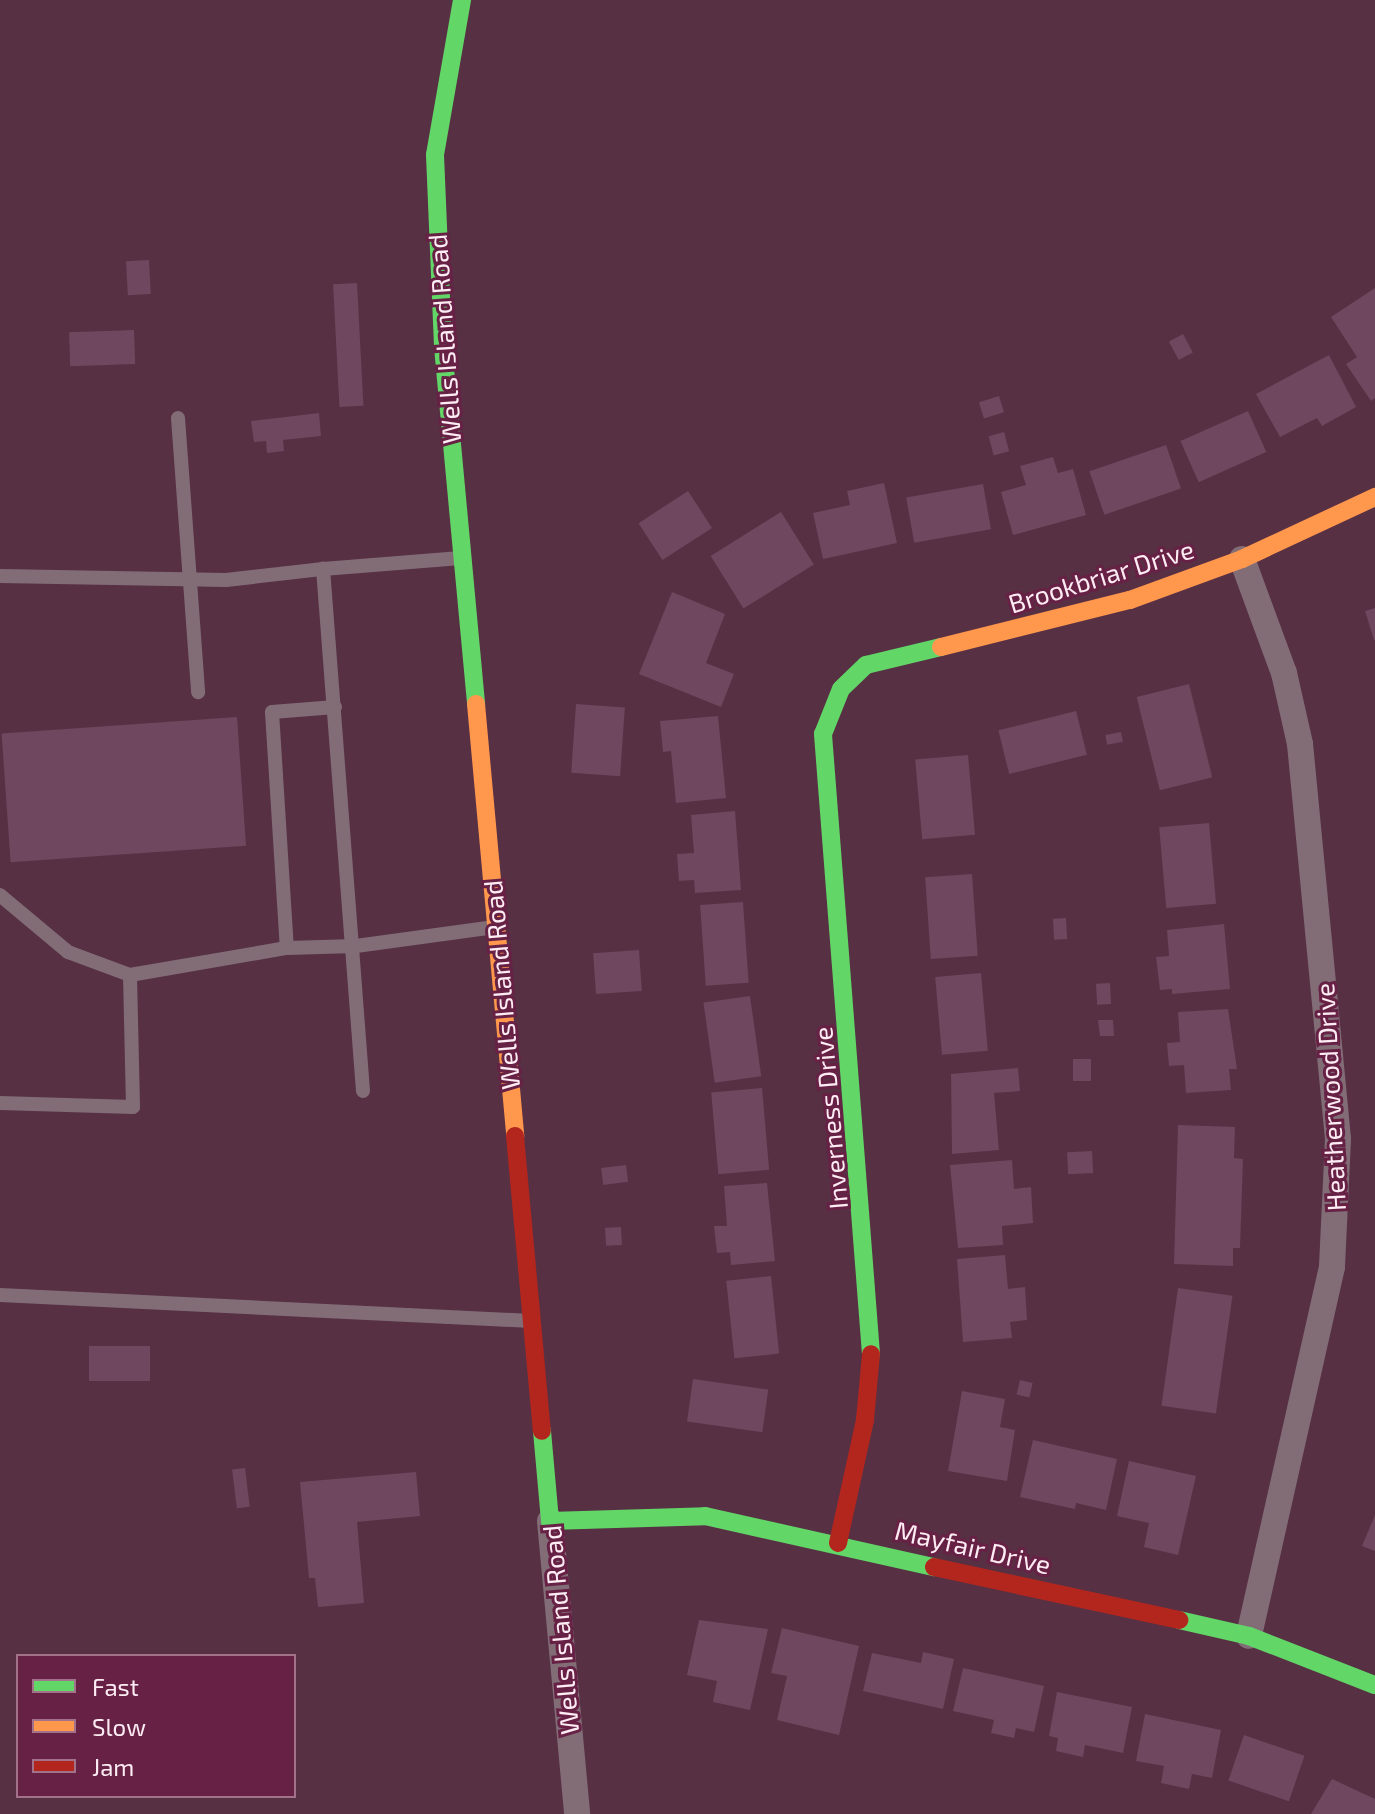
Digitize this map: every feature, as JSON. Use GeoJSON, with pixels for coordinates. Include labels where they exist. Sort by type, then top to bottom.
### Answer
{"type":"FeatureCollection","features":[{"type":"Feature","properties":{"kind":"street","name":"Wells Island Road"},"geometry":{"type":"LineString","coordinates":[[462,0],[435,155],[443,347],[577,1814]]}},
{"type":"Feature","properties":{"kind":"street","name":"Brookbriar Drive"},"geometry":{"type":"LineString","coordinates":[[841,689],[866,665],[892,656],[1052,622],[1242,559],[1375,497]]}},
{"type":"Feature","properties":{"kind":"street","name":"Heatherwood Drive"},"geometry":{"type":"LineString","coordinates":[[1242,559],[1284,673],[1300,744],[1338,1139],[1332,1267],[1249,1636]]}},
{"type":"Feature","properties":{"kind":"street","name":"Inverness Drive"},"geometry":{"type":"LineString","coordinates":[[838,1543],[865,1420],[873,1331],[823,734],[841,689]]}},
{"type":"Feature","properties":{"kind":"street","name":"Mayfair Drive"},"geometry":{"type":"LineString","coordinates":[[550,1521],[705,1516],[1249,1636],[1375,1685]]}},
{"type":"Feature","properties":{"kind":"lane"},"geometry":{"type":"LineString","coordinates":[[178,418],[198,692]]}},
{"type":"Feature","properties":{"kind":"lane"},"geometry":{"type":"LineString","coordinates":[[0,576],[226,580],[462,558]]}},
{"type":"Feature","properties":{"kind":"lane"},"geometry":{"type":"LineString","coordinates":[[323,569],[356,946],[363,1091]]}},
{"type":"Feature","properties":{"kind":"lane"},"geometry":{"type":"LineString","coordinates":[[287,948],[272,712],[335,707]]}},
{"type":"Feature","properties":{"kind":"lane"},"geometry":{"type":"LineString","coordinates":[[0,895],[68,952],[130,975],[287,948],[356,946],[496,927]]}},
{"type":"Feature","properties":{"kind":"lane"},"geometry":{"type":"LineString","coordinates":[[0,1103],[133,1107],[130,975]]}},
{"type":"Feature","properties":{"kind":"lane"},"geometry":{"type":"LineString","coordinates":[[0,1295],[531,1321]]}},
{"type":"Feature","properties":{"kind":"building"},"geometry":{"type":"Polygon","coordinates":[[[149,260],[151,294],[128,295],[126,261],[149,260]]]}},
{"type":"Feature","properties":{"kind":"building"},"geometry":{"type":"Polygon","coordinates":[[[357,283],[363,406],[339,407],[333,284],[357,283]]]}},
{"type":"Feature","properties":{"kind":"building"},"geometry":{"type":"Polygon","coordinates":[[[1375,288],[1375,398],[1371,401],[1346,364],[1357,357],[1331,317],[1375,288]]]}},
{"type":"Feature","properties":{"kind":"building"},"geometry":{"type":"Polygon","coordinates":[[[134,330],[135,364],[70,366],[69,332],[134,330]]]}},
{"type":"Feature","properties":{"kind":"building"},"geometry":{"type":"Polygon","coordinates":[[[1183,334],[1193,353],[1179,360],[1169,342],[1183,334]]]}},
{"type":"Feature","properties":{"kind":"building"},"geometry":{"type":"Polygon","coordinates":[[[1329,355],[1356,407],[1322,426],[1317,418],[1280,437],[1256,394],[1329,355]]]}},
{"type":"Feature","properties":{"kind":"building"},"geometry":{"type":"Polygon","coordinates":[[[999,396],[1004,412],[984,418],[979,402],[999,396]]]}},
{"type":"Feature","properties":{"kind":"building"},"geometry":{"type":"Polygon","coordinates":[[[1248,411],[1266,452],[1199,482],[1180,441],[1248,411]]]}},
{"type":"Feature","properties":{"kind":"building"},"geometry":{"type":"Polygon","coordinates":[[[319,413],[321,436],[283,440],[284,451],[267,453],[266,441],[254,442],[251,421],[319,413]]]}},
{"type":"Feature","properties":{"kind":"building"},"geometry":{"type":"Polygon","coordinates":[[[1004,432],[1009,451],[994,455],[989,436],[1004,432]]]}},
{"type":"Feature","properties":{"kind":"building"},"geometry":{"type":"Polygon","coordinates":[[[1166,445],[1181,488],[1104,515],[1089,471],[1166,445]]]}},
{"type":"Feature","properties":{"kind":"building"},"geometry":{"type":"Polygon","coordinates":[[[1053,457],[1058,473],[1073,469],[1086,515],[1013,535],[1001,492],[1026,485],[1020,466],[1053,457]]]}},
{"type":"Feature","properties":{"kind":"building"},"geometry":{"type":"Polygon","coordinates":[[[884,483],[897,543],[823,559],[813,513],[850,505],[847,491],[884,483]]]}},
{"type":"Feature","properties":{"kind":"building"},"geometry":{"type":"Polygon","coordinates":[[[983,484],[991,529],[914,543],[906,498],[983,484]]]}},
{"type":"Feature","properties":{"kind":"building"},"geometry":{"type":"Polygon","coordinates":[[[688,491],[712,528],[662,560],[639,523],[688,491]]]}},
{"type":"Feature","properties":{"kind":"building"},"geometry":{"type":"Polygon","coordinates":[[[781,512],[814,565],[743,609],[711,556],[781,512]]]}},
{"type":"Feature","properties":{"kind":"building"},"geometry":{"type":"Polygon","coordinates":[[[672,592],[725,614],[706,663],[734,674],[721,707],[639,674],[672,592]]]}},
{"type":"Feature","properties":{"kind":"building"},"geometry":{"type":"Polygon","coordinates":[[[1375,608],[1375,640],[1374,640],[1365,611],[1375,608]]]}},
{"type":"Feature","properties":{"kind":"building"},"geometry":{"type":"Polygon","coordinates":[[[1189,684],[1212,777],[1160,790],[1137,697],[1189,684]]]}},
{"type":"Feature","properties":{"kind":"building"},"geometry":{"type":"Polygon","coordinates":[[[576,704],[625,707],[620,776],[571,773],[576,704]]]}},
{"type":"Feature","properties":{"kind":"building"},"geometry":{"type":"Polygon","coordinates":[[[1076,711],[1087,755],[1009,774],[998,730],[1076,711]]]}},
{"type":"Feature","properties":{"kind":"building"},"geometry":{"type":"Polygon","coordinates":[[[718,716],[726,798],[676,803],[671,751],[663,752],[660,721],[718,716]]]}},
{"type":"Feature","properties":{"kind":"building"},"geometry":{"type":"Polygon","coordinates":[[[237,717],[246,846],[11,862],[2,733],[237,717]]]}},
{"type":"Feature","properties":{"kind":"building"},"geometry":{"type":"Polygon","coordinates":[[[1121,732],[1123,742],[1107,745],[1105,735],[1121,732]]]}},
{"type":"Feature","properties":{"kind":"building"},"geometry":{"type":"Polygon","coordinates":[[[968,755],[975,835],[922,839],[915,760],[968,755]]]}},
{"type":"Feature","properties":{"kind":"building"},"geometry":{"type":"Polygon","coordinates":[[[735,811],[741,890],[695,893],[694,880],[679,881],[677,854],[694,853],[691,815],[735,811]]]}},
{"type":"Feature","properties":{"kind":"building"},"geometry":{"type":"Polygon","coordinates":[[[1209,823],[1216,904],[1166,908],[1159,827],[1209,823]]]}},
{"type":"Feature","properties":{"kind":"building"},"geometry":{"type":"Polygon","coordinates":[[[972,874],[978,956],[931,959],[925,877],[972,874]]]}},
{"type":"Feature","properties":{"kind":"building"},"geometry":{"type":"Polygon","coordinates":[[[743,902],[749,983],[706,986],[700,905],[743,902]]]}},
{"type":"Feature","properties":{"kind":"building"},"geometry":{"type":"Polygon","coordinates":[[[1066,918],[1067,939],[1054,940],[1053,919],[1066,918]]]}},
{"type":"Feature","properties":{"kind":"building"},"geometry":{"type":"Polygon","coordinates":[[[1224,924],[1230,989],[1172,994],[1172,989],[1160,990],[1156,957],[1169,956],[1167,930],[1224,924]]]}},
{"type":"Feature","properties":{"kind":"building"},"geometry":{"type":"Polygon","coordinates":[[[639,950],[642,991],[596,994],[593,953],[639,950]]]}},
{"type":"Feature","properties":{"kind":"building"},"geometry":{"type":"Polygon","coordinates":[[[981,973],[988,1051],[942,1055],[935,977],[981,973]]]}},
{"type":"Feature","properties":{"kind":"building"},"geometry":{"type":"Polygon","coordinates":[[[1110,983],[1111,1004],[1097,1005],[1096,984],[1110,983]]]}},
{"type":"Feature","properties":{"kind":"building"},"geometry":{"type":"Polygon","coordinates":[[[750,996],[761,1076],[715,1083],[703,1003],[750,996]]]}},
{"type":"Feature","properties":{"kind":"building"},"geometry":{"type":"Polygon","coordinates":[[[1228,1009],[1237,1069],[1229,1069],[1231,1090],[1186,1093],[1184,1065],[1169,1066],[1167,1043],[1180,1042],[1178,1012],[1228,1009]]]}},
{"type":"Feature","properties":{"kind":"building"},"geometry":{"type":"Polygon","coordinates":[[[1098,1020],[1113,1020],[1114,1036],[1100,1036],[1098,1020]]]}},
{"type":"Feature","properties":{"kind":"building"},"geometry":{"type":"Polygon","coordinates":[[[1073,1059],[1091,1059],[1091,1081],[1073,1081],[1073,1059]]]}},
{"type":"Feature","properties":{"kind":"building"},"geometry":{"type":"Polygon","coordinates":[[[1018,1068],[1020,1091],[994,1093],[999,1150],[952,1154],[951,1074],[1018,1068]]]}},
{"type":"Feature","properties":{"kind":"building"},"geometry":{"type":"Polygon","coordinates":[[[762,1088],[769,1170],[718,1174],[711,1092],[762,1088]]]}},
{"type":"Feature","properties":{"kind":"building"},"geometry":{"type":"Polygon","coordinates":[[[1178,1125],[1235,1127],[1234,1158],[1243,1159],[1240,1248],[1233,1248],[1233,1266],[1174,1264],[1178,1125]]]}},
{"type":"Feature","properties":{"kind":"building"},"geometry":{"type":"Polygon","coordinates":[[[1092,1151],[1093,1173],[1068,1174],[1067,1152],[1092,1151]]]}},
{"type":"Feature","properties":{"kind":"building"},"geometry":{"type":"Polygon","coordinates":[[[1012,1160],[1014,1189],[1031,1187],[1033,1223],[1002,1226],[1003,1245],[958,1248],[950,1165],[1012,1160]]]}},
{"type":"Feature","properties":{"kind":"building"},"geometry":{"type":"Polygon","coordinates":[[[626,1165],[628,1182],[603,1185],[601,1168],[626,1165]]]}},
{"type":"Feature","properties":{"kind":"building"},"geometry":{"type":"Polygon","coordinates":[[[767,1183],[775,1261],[731,1265],[730,1252],[717,1253],[714,1226],[727,1226],[724,1186],[767,1183]]]}},
{"type":"Feature","properties":{"kind":"building"},"geometry":{"type":"Polygon","coordinates":[[[621,1227],[622,1245],[606,1246],[605,1228],[621,1227]]]}},
{"type":"Feature","properties":{"kind":"building"},"geometry":{"type":"Polygon","coordinates":[[[1005,1255],[1008,1289],[1025,1287],[1027,1320],[1010,1322],[1012,1338],[963,1342],[957,1259],[1005,1255]]]}},
{"type":"Feature","properties":{"kind":"building"},"geometry":{"type":"Polygon","coordinates":[[[771,1276],[779,1354],[734,1358],[726,1281],[771,1276]]]}},
{"type":"Feature","properties":{"kind":"building"},"geometry":{"type":"Polygon","coordinates":[[[1178,1288],[1232,1296],[1216,1413],[1161,1406],[1178,1288]]]}},
{"type":"Feature","properties":{"kind":"building"},"geometry":{"type":"Polygon","coordinates":[[[89,1346],[150,1346],[150,1381],[89,1381],[89,1346]]]}},
{"type":"Feature","properties":{"kind":"building"},"geometry":{"type":"Polygon","coordinates":[[[693,1379],[768,1390],[762,1432],[687,1422],[693,1379]]]}},
{"type":"Feature","properties":{"kind":"building"},"geometry":{"type":"Polygon","coordinates":[[[1020,1380],[1033,1383],[1029,1398],[1017,1395],[1020,1380]]]}},
{"type":"Feature","properties":{"kind":"building"},"geometry":{"type":"Polygon","coordinates":[[[962,1391],[1005,1399],[1000,1427],[1015,1430],[1007,1481],[948,1471],[962,1391]]]}},
{"type":"Feature","properties":{"kind":"building"},"geometry":{"type":"Polygon","coordinates":[[[1033,1440],[1117,1459],[1106,1510],[1076,1503],[1075,1509],[1020,1497],[1033,1440]]]}},
{"type":"Feature","properties":{"kind":"building"},"geometry":{"type":"Polygon","coordinates":[[[1129,1461],[1196,1476],[1178,1555],[1144,1547],[1149,1523],[1117,1516],[1129,1461]]]}},
{"type":"Feature","properties":{"kind":"building"},"geometry":{"type":"Polygon","coordinates":[[[245,1468],[250,1507],[237,1508],[232,1470],[245,1468]]]}},
{"type":"Feature","properties":{"kind":"building"},"geometry":{"type":"Polygon","coordinates":[[[416,1472],[420,1516],[357,1522],[364,1603],[318,1607],[315,1578],[309,1578],[300,1482],[416,1472]]]}},
{"type":"Feature","properties":{"kind":"building"},"geometry":{"type":"Polygon","coordinates":[[[1375,1515],[1375,1551],[1362,1546],[1375,1515]]]}},
{"type":"Feature","properties":{"kind":"building"},"geometry":{"type":"Polygon","coordinates":[[[699,1620],[768,1629],[750,1710],[713,1702],[717,1681],[687,1675],[699,1620]]]}},
{"type":"Feature","properties":{"kind":"building"},"geometry":{"type":"Polygon","coordinates":[[[782,1628],[859,1646],[839,1735],[777,1720],[787,1676],[771,1673],[782,1628]]]}},
{"type":"Feature","properties":{"kind":"building"},"geometry":{"type":"Polygon","coordinates":[[[923,1652],[954,1659],[943,1709],[863,1691],[872,1653],[921,1663],[923,1652]]]}},
{"type":"Feature","properties":{"kind":"building"},"geometry":{"type":"Polygon","coordinates":[[[963,1668],[1044,1686],[1034,1732],[1016,1728],[1014,1738],[991,1733],[994,1720],[953,1711],[963,1668]]]}},
{"type":"Feature","properties":{"kind":"building"},"geometry":{"type":"Polygon","coordinates":[[[1057,1692],[1132,1707],[1123,1753],[1085,1745],[1083,1757],[1056,1751],[1058,1738],[1049,1736],[1057,1692]]]}},
{"type":"Feature","properties":{"kind":"building"},"geometry":{"type":"Polygon","coordinates":[[[1145,1714],[1221,1730],[1212,1778],[1192,1774],[1189,1789],[1161,1783],[1164,1766],[1136,1761],[1145,1714]]]}},
{"type":"Feature","properties":{"kind":"building"},"geometry":{"type":"Polygon","coordinates":[[[1244,1735],[1305,1756],[1289,1801],[1228,1780],[1244,1735]]]}},
{"type":"Feature","properties":{"kind":"building"},"geometry":{"type":"Polygon","coordinates":[[[1332,1779],[1375,1799],[1375,1814],[1311,1814],[1332,1779]]]}},
{"type":"Feature","properties":{"kind":"traffic: fast"},"geometry":{"type":"LineString","coordinates":[[462,0],[435,155],[443,347],[476,704]]}},
{"type":"Feature","properties":{"kind":"traffic: fast"},"geometry":{"type":"LineString","coordinates":[[871,1354],[823,734],[841,689],[866,665],[941,647]]}},
{"type":"Feature","properties":{"kind":"traffic: fast"},"geometry":{"type":"LineString","coordinates":[[542,1431],[550,1521],[705,1516],[934,1567]]}},
{"type":"Feature","properties":{"kind":"traffic: fast"},"geometry":{"type":"LineString","coordinates":[[1179,1620],[1249,1636],[1375,1685]]}},
{"type":"Feature","properties":{"kind":"traffic: slow"},"geometry":{"type":"LineString","coordinates":[[941,647],[1130,600],[1242,559],[1375,497]]}},
{"type":"Feature","properties":{"kind":"traffic: slow"},"geometry":{"type":"LineString","coordinates":[[476,704],[515,1136]]}},
{"type":"Feature","properties":{"kind":"traffic: jam"},"geometry":{"type":"LineString","coordinates":[[515,1136],[542,1431]]}},
{"type":"Feature","properties":{"kind":"traffic: jam"},"geometry":{"type":"LineString","coordinates":[[838,1543],[865,1420],[871,1354]]}},
{"type":"Feature","properties":{"kind":"traffic: jam"},"geometry":{"type":"LineString","coordinates":[[934,1567],[1179,1620]]}}]}
